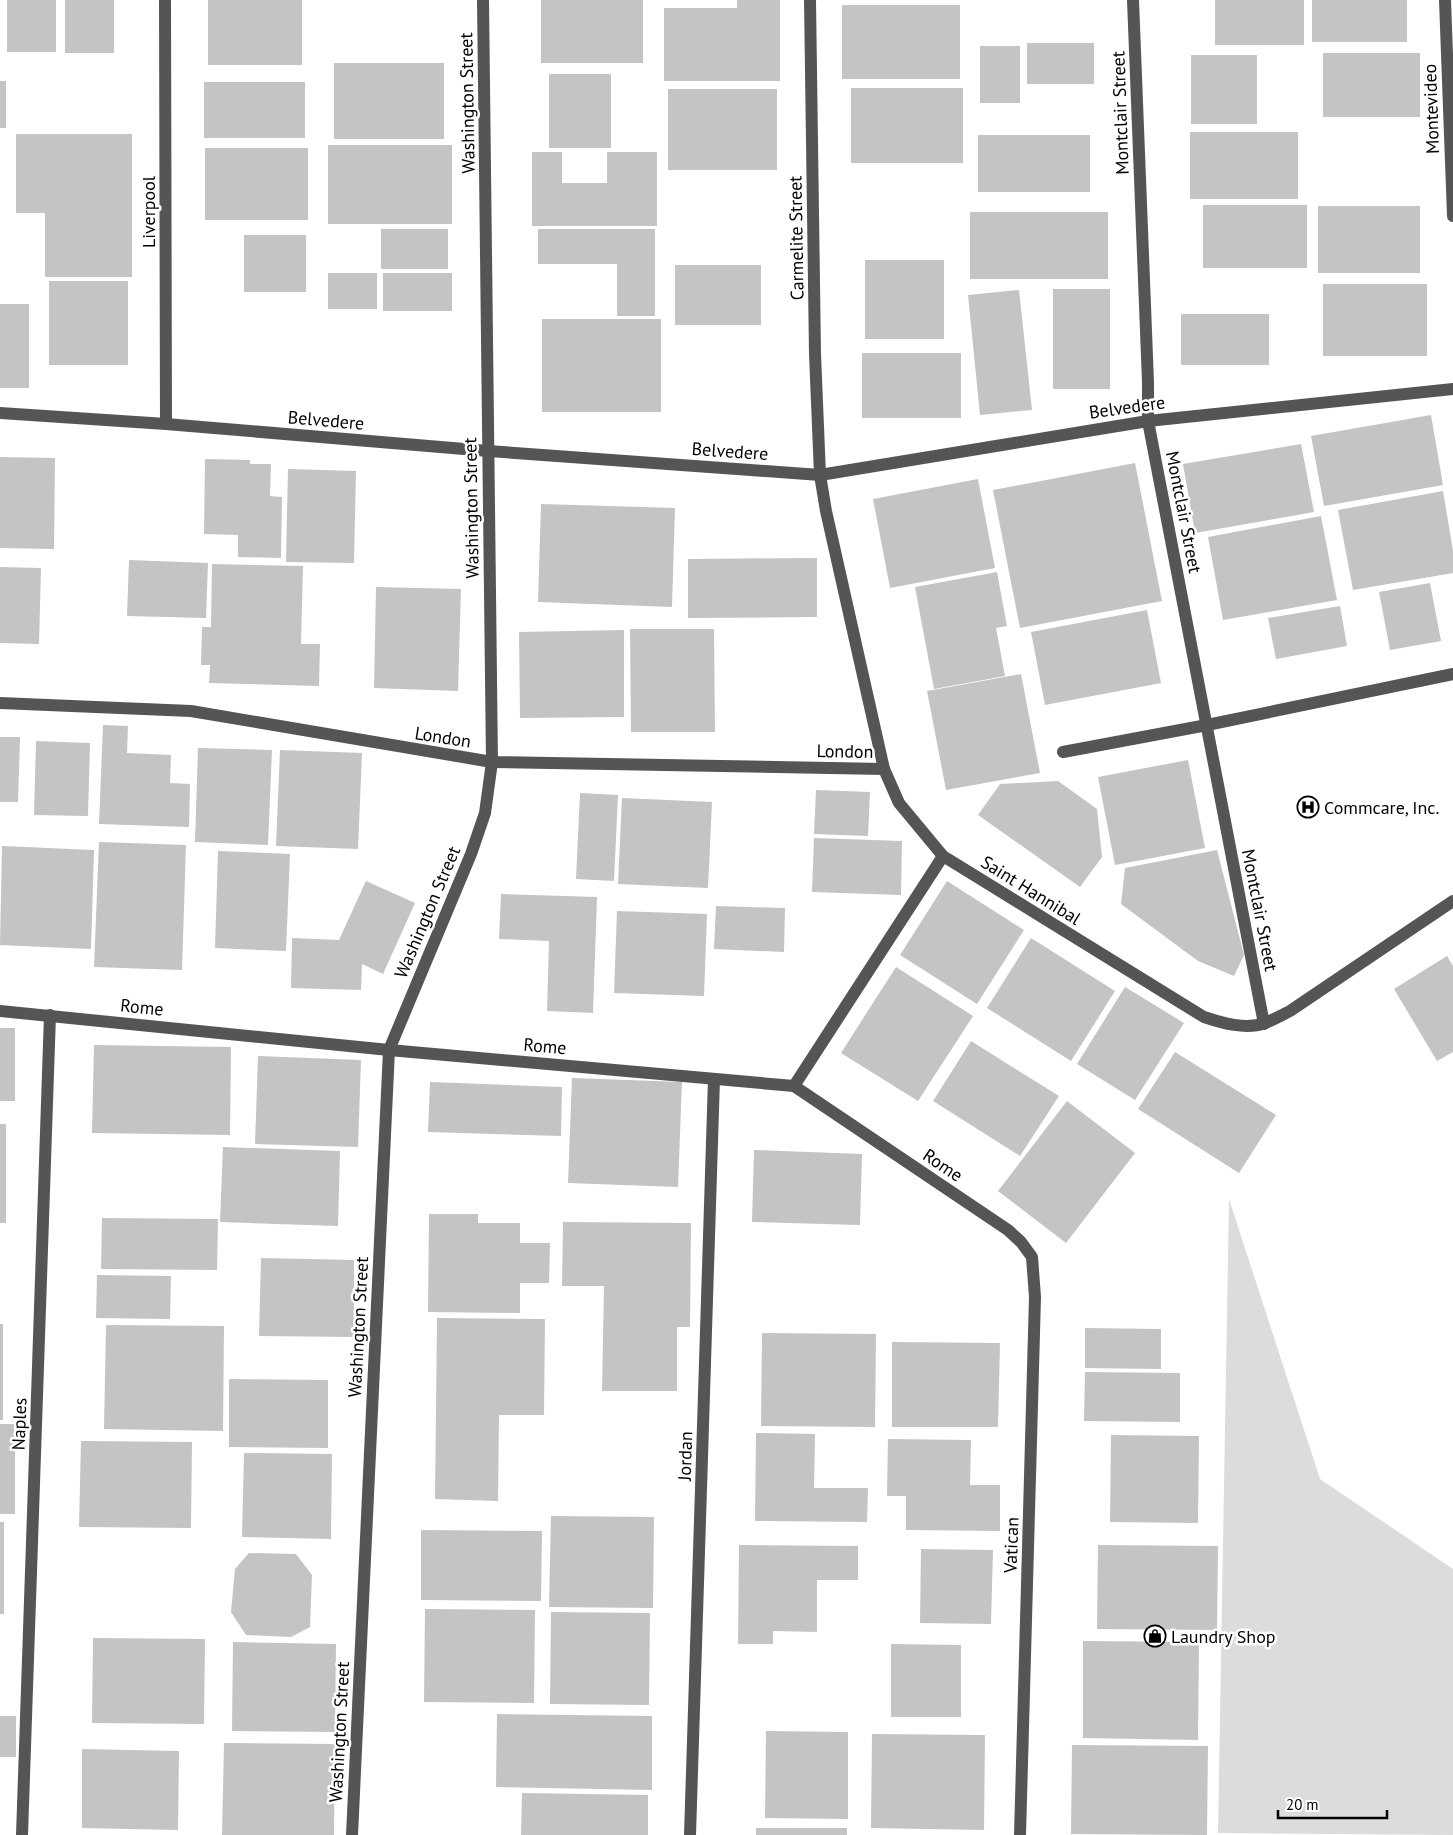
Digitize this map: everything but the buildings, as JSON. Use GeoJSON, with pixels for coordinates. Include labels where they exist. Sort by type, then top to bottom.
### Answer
{"type":"FeatureCollection","features":[{"type":"Feature","properties":{"kind":"street","name":"Liverpool"},"geometry":{"type":"LineString","coordinates":[[165,0],[166,424]]}},
{"type":"Feature","properties":{"kind":"street","name":"Washington Street"},"geometry":{"type":"LineString","coordinates":[[352,1835],[389,1050],[471,854],[485,813],[492,762],[483,0]]}},
{"type":"Feature","properties":{"kind":"street","name":"Carmelite Street"},"geometry":{"type":"LineString","coordinates":[[810,0],[815,354],[820,474]]}},
{"type":"Feature","properties":{"kind":"street","name":"Montclair Street"},"geometry":{"type":"LineString","coordinates":[[1134,0],[1148,421],[1264,1024]]}},
{"type":"Feature","properties":{"kind":"street","name":"Montevideo"},"geometry":{"type":"LineString","coordinates":[[1445,0],[1453,216]]}},
{"type":"Feature","properties":{"kind":"street","name":"Belvedere"},"geometry":{"type":"LineString","coordinates":[[0,414],[166,424],[488,451],[820,474],[1148,421],[1453,389]]}},
{"type":"Feature","properties":{"kind":"street","name":"Saint Hannibal"},"geometry":{"type":"LineString","coordinates":[[820,474],[826,511],[884,769],[899,803],[943,856],[1204,1017],[1222,1024],[1243,1026],[1264,1024],[1290,1011],[1453,901]]}},
{"type":"Feature","properties":{"kind":"street"},"geometry":{"type":"LineString","coordinates":[[1063,752],[1453,674]]}},
{"type":"Feature","properties":{"kind":"street","name":"London"},"geometry":{"type":"LineString","coordinates":[[0,703],[191,711],[492,762],[884,769]]}},
{"type":"Feature","properties":{"kind":"street"},"geometry":{"type":"LineString","coordinates":[[794,1086],[943,856]]}},
{"type":"Feature","properties":{"kind":"street","name":"Rome"},"geometry":{"type":"LineString","coordinates":[[0,1011],[389,1050],[794,1086],[1008,1230],[1032,1256]]}},
{"type":"Feature","properties":{"kind":"street","name":"Naples"},"geometry":{"type":"LineString","coordinates":[[22,1835],[50,1015]]}},
{"type":"Feature","properties":{"kind":"street","name":"Jordan"},"geometry":{"type":"LineString","coordinates":[[690,1835],[714,1079]]}},
{"type":"Feature","properties":{"kind":"street","name":"Vatican"},"geometry":{"type":"LineString","coordinates":[[1020,1835],[1036,1297],[1032,1256]]}},
{"type":"Feature","properties":{"kind":"shaded area"},"geometry":{"type":"Polygon","coordinates":[[[1229,1199],[1320,1479],[1453,1569],[1453,1835],[1218,1833],[1229,1199]]]}},
{"type":"Feature","properties":{"kind":"place","name":"Commcare, Inc."},"geometry":{"type":"Point","coordinates":[1308,807]}},
{"type":"Feature","properties":{"kind":"place","name":"Laundry Shop"},"geometry":{"type":"Point","coordinates":[1155,1636]}}]}
